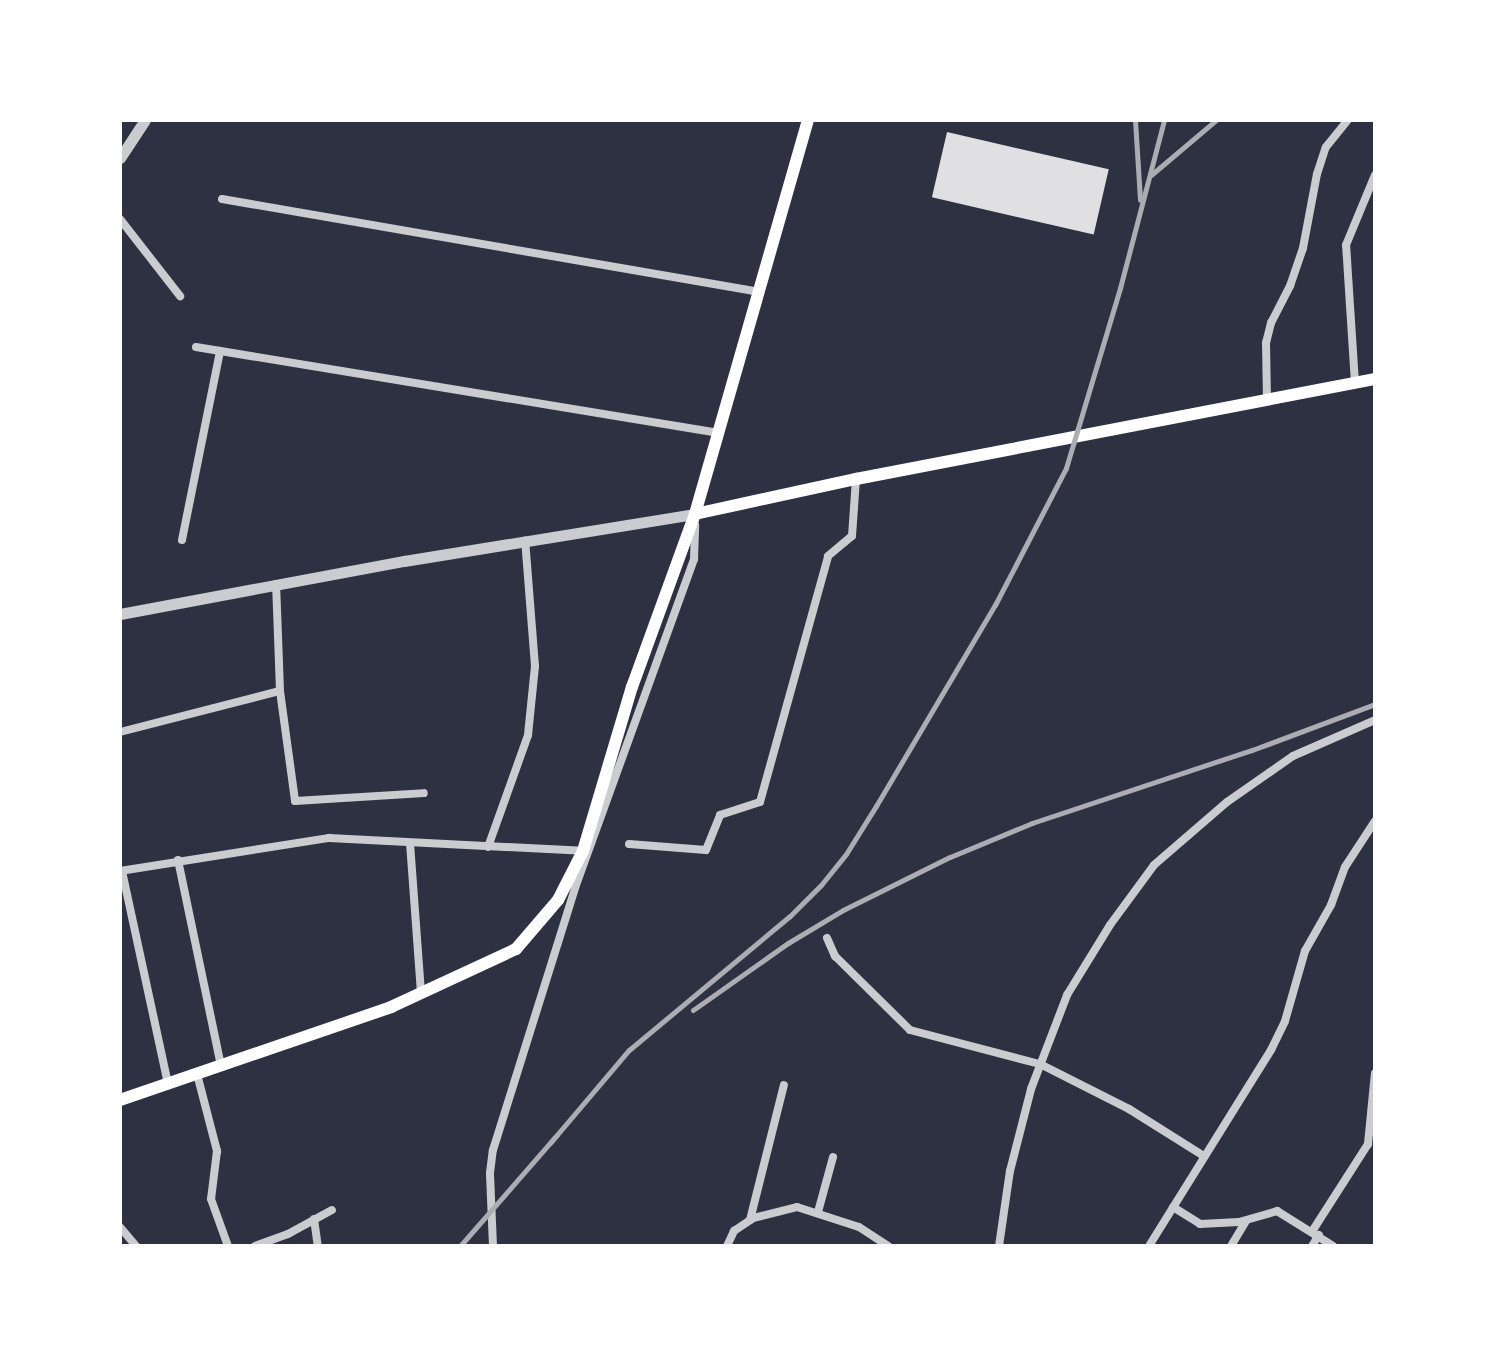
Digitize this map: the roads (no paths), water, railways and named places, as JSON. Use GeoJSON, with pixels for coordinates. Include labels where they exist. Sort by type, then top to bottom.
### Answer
{"type":"FeatureCollection","features":[{"type":"Feature","properties":{"kind":"main road"},"geometry":{"type":"LineString","coordinates":[[120,1100],[391,1007],[516,949],[558,900],[583,851],[632,687],[695,514],[808,120]]}},
{"type":"Feature","properties":{"kind":"main road"},"geometry":{"type":"LineString","coordinates":[[695,514],[856,479],[1375,379]]}},
{"type":"Feature","properties":{"kind":"street"},"geometry":{"type":"LineString","coordinates":[[120,158],[145,120]]}},
{"type":"Feature","properties":{"kind":"street"},"geometry":{"type":"LineString","coordinates":[[1267,400],[1266,343],[1271,323],[1290,286],[1303,248],[1317,174],[1326,147],[1348,120]]}},
{"type":"Feature","properties":{"kind":"street"},"geometry":{"type":"LineString","coordinates":[[1355,383],[1346,245],[1375,175]]}},
{"type":"Feature","properties":{"kind":"street"},"geometry":{"type":"LineString","coordinates":[[222,199],[760,292]]}},
{"type":"Feature","properties":{"kind":"street"},"geometry":{"type":"LineString","coordinates":[[120,219],[180,296]]}},
{"type":"Feature","properties":{"kind":"street"},"geometry":{"type":"LineString","coordinates":[[196,347],[719,433]]}},
{"type":"Feature","properties":{"kind":"street"},"geometry":{"type":"LineString","coordinates":[[182,540],[220,351]]}},
{"type":"Feature","properties":{"kind":"street"},"geometry":{"type":"LineString","coordinates":[[629,844],[706,850],[720,815],[760,802],[828,556],[852,536],[856,479]]}},
{"type":"Feature","properties":{"kind":"street"},"geometry":{"type":"LineString","coordinates":[[120,614],[525,540],[695,514],[694,559],[575,888],[493,1150],[490,1173],[493,1246]]}},
{"type":"Feature","properties":{"kind":"street"},"geometry":{"type":"LineString","coordinates":[[488,847],[528,735],[535,666],[525,540]]}},
{"type":"Feature","properties":{"kind":"street"},"geometry":{"type":"LineString","coordinates":[[276,584],[280,691],[295,801],[424,793]]}},
{"type":"Feature","properties":{"kind":"street"},"geometry":{"type":"LineString","coordinates":[[120,732],[280,691]]}},
{"type":"Feature","properties":{"kind":"street"},"geometry":{"type":"LineString","coordinates":[[999,1246],[1010,1171],[1040,1064],[1067,995],[1110,925],[1154,865],[1227,802],[1293,756],[1375,720]]}},
{"type":"Feature","properties":{"kind":"street"},"geometry":{"type":"LineString","coordinates":[[1149,1246],[1271,1050],[1285,1021],[1305,951],[1331,905],[1345,867],[1375,821]]}},
{"type":"Feature","properties":{"kind":"street"},"geometry":{"type":"LineString","coordinates":[[168,1084],[121,871],[329,838],[583,851]]}},
{"type":"Feature","properties":{"kind":"street"},"geometry":{"type":"LineString","coordinates":[[410,843],[421,993]]}},
{"type":"Feature","properties":{"kind":"street"},"geometry":{"type":"LineString","coordinates":[[178,860],[221,1066]]}},
{"type":"Feature","properties":{"kind":"street"},"geometry":{"type":"LineString","coordinates":[[827,938],[835,956],[910,1030],[1040,1064],[1129,1109],[1204,1156]]}},
{"type":"Feature","properties":{"kind":"street"},"geometry":{"type":"LineString","coordinates":[[1312,1246],[1316,1233],[1368,1144],[1375,1073]]}},
{"type":"Feature","properties":{"kind":"street"},"geometry":{"type":"LineString","coordinates":[[197,1074],[217,1151],[211,1199],[228,1246]]}},
{"type":"Feature","properties":{"kind":"street"},"geometry":{"type":"LineString","coordinates":[[750,1221],[784,1085]]}},
{"type":"Feature","properties":{"kind":"street"},"geometry":{"type":"LineString","coordinates":[[818,1212],[833,1157]]}},
{"type":"Feature","properties":{"kind":"street"},"geometry":{"type":"LineString","coordinates":[[727,1246],[734,1231],[750,1221],[797,1207],[859,1227],[888,1246]]}},
{"type":"Feature","properties":{"kind":"street"},"geometry":{"type":"LineString","coordinates":[[1173,1207],[1200,1224],[1246,1220],[1277,1211],[1333,1246]]}},
{"type":"Feature","properties":{"kind":"street"},"geometry":{"type":"LineString","coordinates":[[255,1246],[332,1210]]}},
{"type":"Feature","properties":{"kind":"street"},"geometry":{"type":"LineString","coordinates":[[314,1219],[318,1246]]}},
{"type":"Feature","properties":{"kind":"street"},"geometry":{"type":"LineString","coordinates":[[1231,1246],[1246,1220]]}},
{"type":"Feature","properties":{"kind":"street"},"geometry":{"type":"LineString","coordinates":[[120,1227],[136,1246]]}},
{"type":"Feature","properties":{"kind":"railway"},"geometry":{"type":"LineString","coordinates":[[1135,120],[1140,200]]}},
{"type":"Feature","properties":{"kind":"railway"},"geometry":{"type":"LineString","coordinates":[[550,1143],[629,1050],[790,916],[821,885],[846,854],[876,806],[995,605],[1066,468],[1120,288],[1164,120]]}},
{"type":"Feature","properties":{"kind":"railway"},"geometry":{"type":"LineString","coordinates":[[1151,175],[1216,120]]}},
{"type":"Feature","properties":{"kind":"railway"},"geometry":{"type":"LineString","coordinates":[[693,1010],[788,943],[843,910],[950,857],[1032,823],[1252,750],[1375,704]]}},
{"type":"Feature","properties":{"kind":"railway"},"geometry":{"type":"LineString","coordinates":[[460,1246],[557,1135]]}}]}
